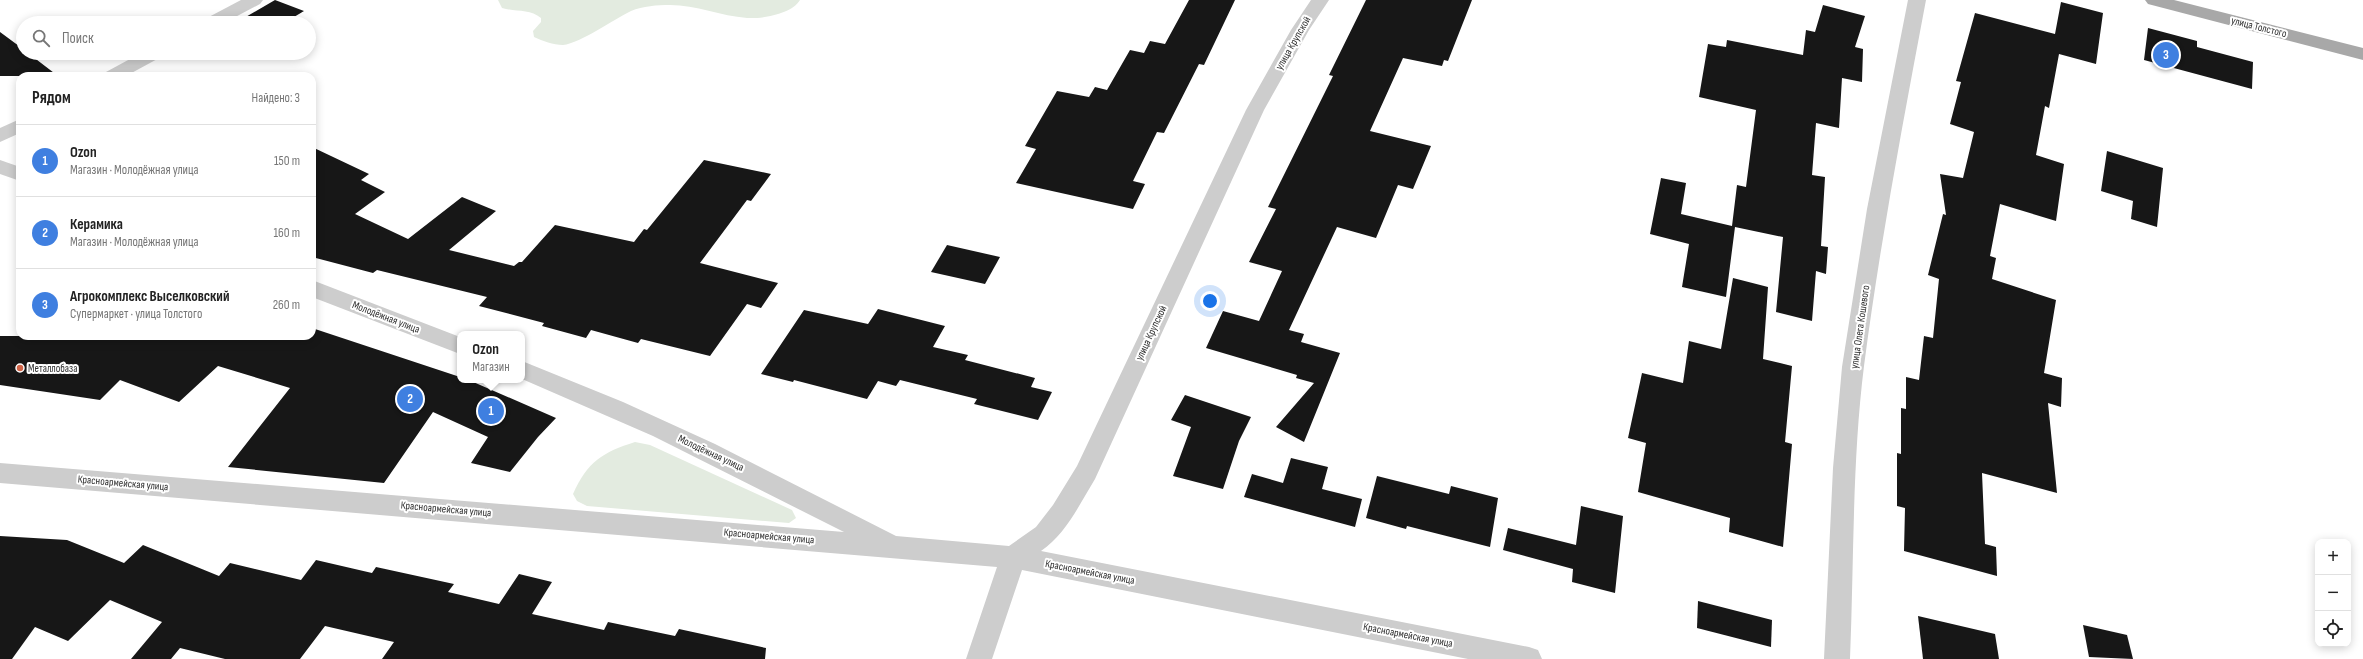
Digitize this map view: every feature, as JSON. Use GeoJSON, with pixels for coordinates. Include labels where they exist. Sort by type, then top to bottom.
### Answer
{"type":"FeatureCollection","features":[{"type":"Feature","properties":{"kind":"main road","name":"улица Толстого"},"geometry":{"type":"LineString","coordinates":[[2154,0],[2363,54]]}},
{"type":"Feature","properties":{"kind":"street"},"geometry":{"type":"LineString","coordinates":[[224,16],[254,0]]}},
{"type":"Feature","properties":{"kind":"street","name":"улица Крупской"},"geometry":{"type":"LineString","coordinates":[[1013,557],[1045,535],[1062,512],[1086,472],[1255,110],[1300,30],[1320,0]]}},
{"type":"Feature","properties":{"kind":"street","name":"улица Олега Кошевого"},"geometry":{"type":"LineString","coordinates":[[1837,659],[1845,468],[1853,367],[1877,209],[1917,0]]}},
{"type":"Feature","properties":{"kind":"street"},"geometry":{"type":"LineString","coordinates":[[119,72],[142,60]]}},
{"type":"Feature","properties":{"kind":"street"},"geometry":{"type":"LineString","coordinates":[[0,136],[16,127]]}},
{"type":"Feature","properties":{"kind":"street"},"geometry":{"type":"LineString","coordinates":[[0,166],[16,172]]}},
{"type":"Feature","properties":{"kind":"street","name":"Молодёжная улица"},"geometry":{"type":"LineString","coordinates":[[316,290],[457,345]]}},
{"type":"Feature","properties":{"kind":"street","name":"Молодёжная улица"},"geometry":{"type":"LineString","coordinates":[[525,371],[642,420],[754,473],[894,546]]}},
{"type":"Feature","properties":{"kind":"street","name":"Красноармейская улица"},"geometry":{"type":"LineString","coordinates":[[0,473],[1013,557],[1529,659]]}},
{"type":"Feature","properties":{"kind":"street"},"geometry":{"type":"LineString","coordinates":[[979,659],[1013,557]]}},
{"type":"Feature","properties":{"kind":"shaded area"},"geometry":{"type":"Polygon","coordinates":[[[498,0],[800,0],[796,5],[784,12],[776,15],[753,18],[737,17],[680,5],[645,7],[631,11],[579,40],[559,45],[534,37],[533,31],[541,22],[541,18],[537,15],[502,8],[498,0]]]}},
{"type":"Feature","properties":{"kind":"shaded area"},"geometry":{"type":"Polygon","coordinates":[[[635,442],[650,445],[792,510],[796,518],[789,523],[587,506],[577,501],[573,494],[578,483],[590,466],[605,454],[635,442]]]}},
{"type":"Feature","properties":{"kind":"building"},"geometry":{"type":"Polygon","coordinates":[[[275,0],[304,11],[296,16],[247,16],[275,0]]]}},
{"type":"Feature","properties":{"kind":"building"},"geometry":{"type":"Polygon","coordinates":[[[1189,0],[1235,0],[1204,65],[1199,64],[1164,133],[1157,132],[1133,181],[1145,184],[1133,209],[1016,183],[1036,149],[1025,146],[1057,91],[1089,97],[1095,87],[1107,90],[1130,50],[1144,53],[1150,41],[1165,44],[1189,0]]]}},
{"type":"Feature","properties":{"kind":"building"},"geometry":{"type":"Polygon","coordinates":[[[1366,0],[1472,0],[1448,61],[1444,60],[1442,66],[1403,58],[1370,131],[1431,146],[1413,189],[1398,185],[1376,238],[1337,227],[1289,330],[1304,334],[1301,342],[1340,353],[1304,442],[1276,427],[1314,383],[1296,378],[1297,375],[1206,348],[1223,311],[1259,321],[1282,271],[1249,262],[1276,209],[1268,207],[1333,76],[1329,75],[1366,0]]]}},
{"type":"Feature","properties":{"kind":"building"},"geometry":{"type":"Polygon","coordinates":[[[2061,2],[2103,13],[2096,64],[2059,54],[2049,108],[2045,106],[2036,155],[2064,164],[2056,221],[2000,204],[1990,256],[1996,258],[1992,279],[2056,300],[2044,373],[2062,378],[2061,407],[2048,403],[2057,493],[1982,473],[1985,544],[1996,547],[1997,576],[1904,551],[1905,508],[1897,506],[1897,453],[1901,454],[1901,408],[1906,409],[1906,377],[1919,380],[1924,336],[1933,338],[1939,279],[1928,275],[1943,214],[1946,215],[1940,174],[1963,178],[1974,132],[1950,124],[1961,82],[1956,81],[1975,13],[2055,34],[2061,2]]]}},
{"type":"Feature","properties":{"kind":"building"},"geometry":{"type":"Polygon","coordinates":[[[1823,5],[1865,16],[1855,47],[1863,49],[1862,82],[1842,78],[1839,128],[1816,123],[1812,175],[1825,177],[1821,246],[1828,247],[1826,274],[1816,271],[1812,321],[1776,312],[1783,237],[1735,227],[1726,297],[1682,287],[1689,244],[1650,234],[1661,178],[1686,183],[1681,214],[1732,226],[1737,185],[1746,187],[1756,110],[1699,97],[1708,44],[1726,47],[1727,40],[1803,55],[1806,30],[1815,32],[1823,5]]]}},
{"type":"Feature","properties":{"kind":"building"},"geometry":{"type":"Polygon","coordinates":[[[2148,28],[2197,41],[2197,47],[2253,62],[2252,89],[2144,60],[2148,28]]]}},
{"type":"Feature","properties":{"kind":"building"},"geometry":{"type":"Polygon","coordinates":[[[0,32],[16,44],[16,60],[37,60],[53,72],[16,72],[16,76],[0,76],[0,32]]]}},
{"type":"Feature","properties":{"kind":"building"},"geometry":{"type":"Polygon","coordinates":[[[316,149],[369,174],[361,180],[385,192],[355,214],[408,239],[462,197],[496,211],[449,250],[514,266],[519,262],[522,262],[555,225],[634,242],[644,229],[647,230],[704,160],[771,174],[751,201],[747,200],[700,263],[778,283],[761,308],[747,304],[710,356],[641,339],[638,343],[591,330],[586,338],[542,326],[544,323],[479,306],[487,297],[377,270],[373,273],[316,258],[316,149]]]}},
{"type":"Feature","properties":{"kind":"building"},"geometry":{"type":"Polygon","coordinates":[[[2107,151],[2163,168],[2157,227],[2131,219],[2133,201],[2101,191],[2107,151]]]}},
{"type":"Feature","properties":{"kind":"building"},"geometry":{"type":"Polygon","coordinates":[[[947,245],[1000,257],[985,284],[931,272],[947,245]]]}},
{"type":"Feature","properties":{"kind":"building"},"geometry":{"type":"Polygon","coordinates":[[[1733,278],[1768,287],[1763,359],[1792,366],[1785,442],[1792,444],[1783,547],[1729,532],[1730,518],[1638,492],[1646,443],[1628,438],[1642,373],[1683,383],[1689,341],[1721,349],[1733,278]]]}},
{"type":"Feature","properties":{"kind":"building"},"geometry":{"type":"Polygon","coordinates":[[[878,309],[945,326],[933,347],[968,355],[965,360],[1035,378],[1031,387],[1052,392],[1038,420],[974,404],[977,399],[900,380],[896,386],[878,381],[867,399],[794,380],[793,382],[761,374],[804,310],[868,324],[878,309]]]}},
{"type":"Feature","properties":{"kind":"building"},"geometry":{"type":"Polygon","coordinates":[[[316,329],[457,376],[457,383],[476,383],[556,418],[538,437],[510,472],[471,463],[488,437],[433,412],[384,483],[228,467],[290,388],[218,366],[179,402],[120,380],[100,400],[0,385],[0,336],[16,336],[16,340],[316,340],[316,329]]]}},
{"type":"Feature","properties":{"kind":"building"},"geometry":{"type":"Polygon","coordinates":[[[1185,395],[1251,417],[1239,441],[1223,489],[1173,476],[1191,427],[1171,420],[1185,395]]]}},
{"type":"Feature","properties":{"kind":"building"},"geometry":{"type":"Polygon","coordinates":[[[1291,458],[1328,467],[1322,489],[1362,499],[1355,527],[1244,497],[1252,474],[1283,483],[1291,458]]]}},
{"type":"Feature","properties":{"kind":"building"},"geometry":{"type":"Polygon","coordinates":[[[1377,476],[1449,494],[1451,486],[1498,498],[1490,547],[1407,526],[1406,529],[1366,518],[1377,476]]]}},
{"type":"Feature","properties":{"kind":"building"},"geometry":{"type":"Polygon","coordinates":[[[1581,506],[1623,516],[1615,593],[1572,582],[1573,569],[1503,550],[1508,528],[1576,545],[1581,506]]]}},
{"type":"Feature","properties":{"kind":"building"},"geometry":{"type":"Polygon","coordinates":[[[0,536],[67,540],[124,563],[143,545],[219,576],[230,563],[301,580],[316,560],[372,573],[376,567],[454,584],[448,592],[499,604],[519,574],[552,582],[532,614],[604,630],[608,622],[675,636],[679,629],[766,648],[765,659],[382,659],[394,642],[325,626],[300,659],[225,659],[180,648],[171,659],[131,659],[162,622],[110,600],[68,641],[35,627],[12,659],[0,659],[0,536]]]}},
{"type":"Feature","properties":{"kind":"building"},"geometry":{"type":"Polygon","coordinates":[[[1698,601],[1772,620],[1771,647],[1697,628],[1698,601]]]}},
{"type":"Feature","properties":{"kind":"building"},"geometry":{"type":"Polygon","coordinates":[[[1918,616],[1995,634],[1999,659],[1923,659],[1918,616]]]}},
{"type":"Feature","properties":{"kind":"building"},"geometry":{"type":"Polygon","coordinates":[[[2083,625],[2127,635],[2133,659],[2089,657],[2083,625]]]}},
{"type":"Feature","properties":{"kind":"place","name":"Агрокомплекс Выселковский"},"geometry":{"type":"Point","coordinates":[2166,55]}},
{"type":"Feature","properties":{"kind":"place","name":"Металлобаза"},"geometry":{"type":"Point","coordinates":[20,368]}},
{"type":"Feature","properties":{"kind":"place","name":"Керамика"},"geometry":{"type":"Point","coordinates":[410,399]}},
{"type":"Feature","properties":{"kind":"place","name":"Ozon"},"geometry":{"type":"Point","coordinates":[491,411]}}]}
